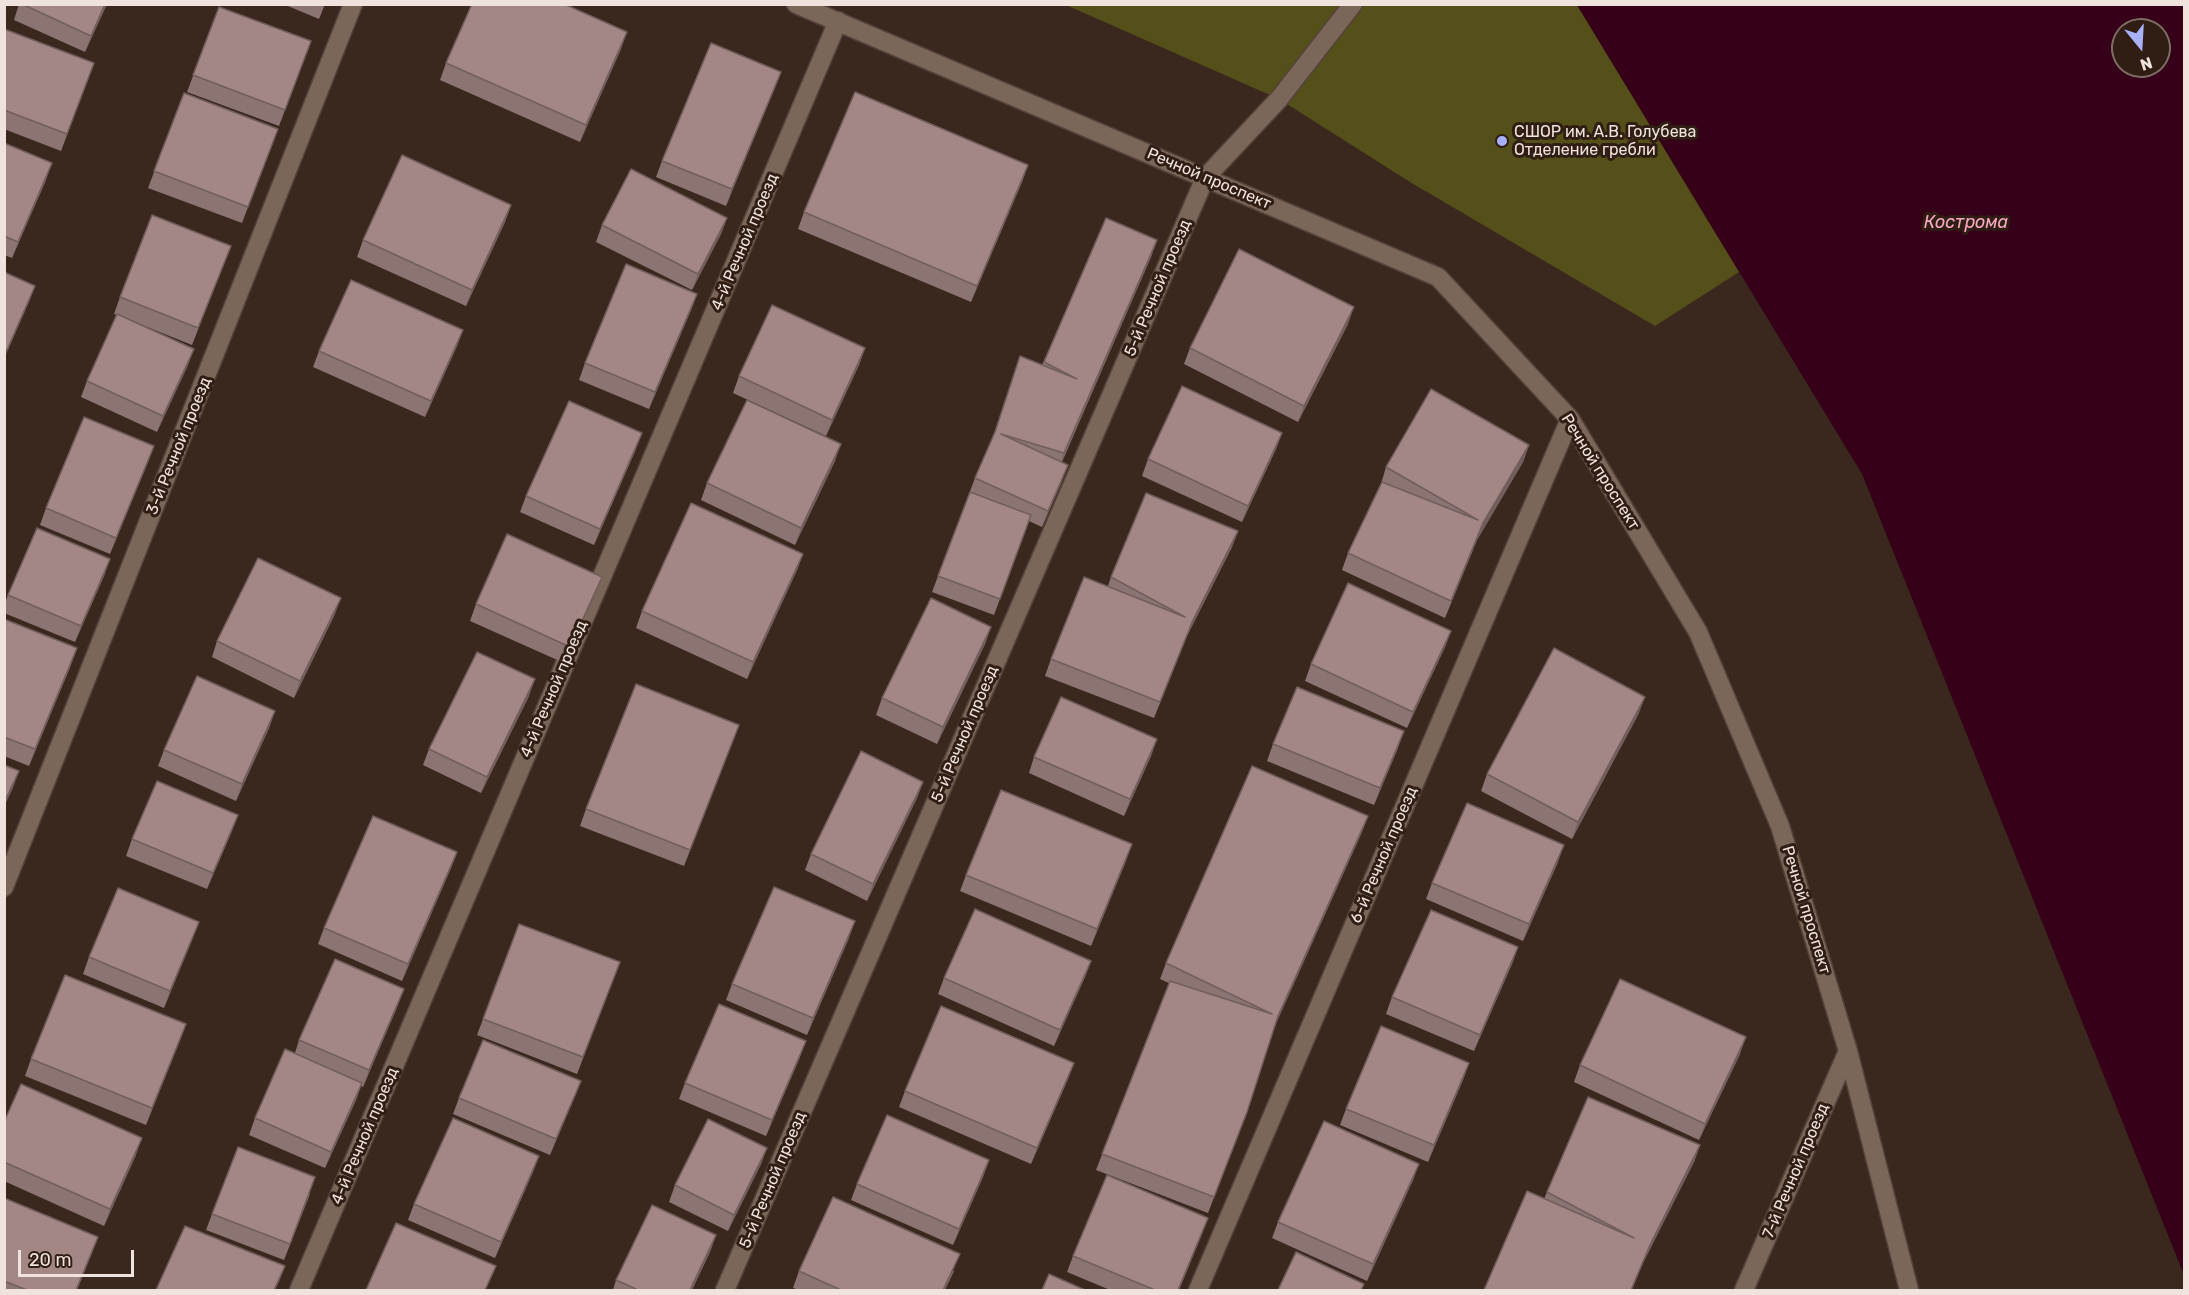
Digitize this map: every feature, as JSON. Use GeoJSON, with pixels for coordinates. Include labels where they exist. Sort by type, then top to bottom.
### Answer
{"type":"FeatureCollection","features":[{"type":"Feature","properties":{"kind":"street","name":"3-й Речной проезд"},"geometry":{"type":"LineString","coordinates":[[4,887],[353,4]]}},
{"type":"Feature","properties":{"kind":"street","name":"Речной проспект"},"geometry":{"type":"LineString","coordinates":[[796,4],[1437,277],[1570,419],[1698,632],[1780,826],[1848,1051],[1908,1290]]}},
{"type":"Feature","properties":{"kind":"street","name":"5-й Речной проезд"},"geometry":{"type":"LineString","coordinates":[[725,1290],[1205,178],[1279,99],[1353,4]]}},
{"type":"Feature","properties":{"kind":"street","name":"4-й Речной проезд"},"geometry":{"type":"LineString","coordinates":[[299,1290],[838,21]]}},
{"type":"Feature","properties":{"kind":"street","name":"6-й Речной проезд"},"geometry":{"type":"LineString","coordinates":[[1198,1290],[1570,419]]}},
{"type":"Feature","properties":{"kind":"street","name":"7-й Речной проезд"},"geometry":{"type":"LineString","coordinates":[[1744,1290],[1848,1051]]}},
{"type":"Feature","properties":{"kind":"shaded area","name":"СШОР им. А.В. Голубева Отделение гребли"},"geometry":{"type":"Polygon","coordinates":[[[1066,5],[1577,5],[1739,272],[1655,326],[1410,182],[1279,99],[1066,5]]]}},
{"type":"Feature","properties":{"kind":"water","name":"Кострома"},"geometry":{"type":"Polygon","coordinates":[[[1577,5],[2184,5],[2184,1275],[1862,474],[1577,5]]]}},
{"type":"Feature","properties":{"kind":"building"},"geometry":{"type":"Polygon","coordinates":[[[22,4],[105,4],[91,36],[22,4]]]}},
{"type":"Feature","properties":{"kind":"building"},"geometry":{"type":"Polygon","coordinates":[[[472,4],[564,4],[627,32],[586,125],[446,63],[472,4]]]}},
{"type":"Feature","properties":{"kind":"building"},"geometry":{"type":"Polygon","coordinates":[[[219,7],[311,41],[285,110],[193,75],[219,7]]]}},
{"type":"Feature","properties":{"kind":"building"},"geometry":{"type":"Polygon","coordinates":[[[4,29],[94,63],[67,134],[4,110],[4,29]]]}},
{"type":"Feature","properties":{"kind":"building"},"geometry":{"type":"Polygon","coordinates":[[[711,43],[781,72],[732,189],[662,161],[711,43]]]}},
{"type":"Feature","properties":{"kind":"building"},"geometry":{"type":"Polygon","coordinates":[[[855,92],[1028,165],[977,286],[804,212],[855,92]]]}},
{"type":"Feature","properties":{"kind":"building"},"geometry":{"type":"Polygon","coordinates":[[[184,93],[278,129],[248,207],[154,171],[184,93]]]}},
{"type":"Feature","properties":{"kind":"building"},"geometry":{"type":"Polygon","coordinates":[[[4,143],[52,163],[18,242],[4,236],[4,143]]]}},
{"type":"Feature","properties":{"kind":"building"},"geometry":{"type":"Polygon","coordinates":[[[402,155],[511,205],[472,290],[363,240],[402,155]]]}},
{"type":"Feature","properties":{"kind":"building"},"geometry":{"type":"Polygon","coordinates":[[[631,169],[727,218],[698,274],[602,225],[631,169]]]}},
{"type":"Feature","properties":{"kind":"building"},"geometry":{"type":"Polygon","coordinates":[[[152,215],[231,246],[198,328],[120,297],[152,215]]]}},
{"type":"Feature","properties":{"kind":"building"},"geometry":{"type":"Polygon","coordinates":[[[1106,218],[1157,240],[1064,453],[1001,434],[1068,465],[1048,511],[975,478],[995,432],[1020,356],[1077,379],[1044,362],[1106,218]]]}},
{"type":"Feature","properties":{"kind":"building"},"geometry":{"type":"Polygon","coordinates":[[[1239,249],[1354,307],[1304,406],[1190,348],[1239,249]]]}},
{"type":"Feature","properties":{"kind":"building"},"geometry":{"type":"Polygon","coordinates":[[[626,264],[697,294],[655,392],[585,363],[626,264]]]}},
{"type":"Feature","properties":{"kind":"building"},"geometry":{"type":"Polygon","coordinates":[[[4,272],[35,286],[7,350],[4,349],[4,272]]]}},
{"type":"Feature","properties":{"kind":"building"},"geometry":{"type":"Polygon","coordinates":[[[351,280],[463,330],[431,401],[319,351],[351,280]]]}},
{"type":"Feature","properties":{"kind":"building"},"geometry":{"type":"Polygon","coordinates":[[[772,305],[865,348],[832,420],[739,376],[772,305]]]}},
{"type":"Feature","properties":{"kind":"building"},"geometry":{"type":"Polygon","coordinates":[[[117,314],[194,349],[163,416],[87,381],[117,314]]]}},
{"type":"Feature","properties":{"kind":"building"},"geometry":{"type":"Polygon","coordinates":[[[1182,386],[1282,433],[1248,506],[1148,459],[1182,386]]]}},
{"type":"Feature","properties":{"kind":"building"},"geometry":{"type":"Polygon","coordinates":[[[1431,389],[1529,445],[1483,523],[1451,601],[1348,553],[1382,482],[1478,520],[1386,467],[1431,389]]]}},
{"type":"Feature","properties":{"kind":"building"},"geometry":{"type":"Polygon","coordinates":[[[747,400],[841,444],[801,528],[707,483],[747,400]]]}},
{"type":"Feature","properties":{"kind":"building"},"geometry":{"type":"Polygon","coordinates":[[[569,401],[642,433],[600,529],[526,496],[569,401]]]}},
{"type":"Feature","properties":{"kind":"building"},"geometry":{"type":"Polygon","coordinates":[[[84,417],[154,446],[116,538],[46,508],[84,417]]]}},
{"type":"Feature","properties":{"kind":"building"},"geometry":{"type":"Polygon","coordinates":[[[970,492],[1031,515],[1000,599],[938,576],[970,492]]]}},
{"type":"Feature","properties":{"kind":"building"},"geometry":{"type":"Polygon","coordinates":[[[1146,493],[1238,531],[1193,620],[1160,702],[1051,659],[1084,577],[1185,617],[1111,577],[1146,493]]]}},
{"type":"Feature","properties":{"kind":"building"},"geometry":{"type":"Polygon","coordinates":[[[691,503],[803,554],[753,662],[642,611],[691,503]]]}},
{"type":"Feature","properties":{"kind":"building"},"geometry":{"type":"Polygon","coordinates":[[[37,528],[110,559],[81,626],[8,595],[37,528]]]}},
{"type":"Feature","properties":{"kind":"building"},"geometry":{"type":"Polygon","coordinates":[[[507,534],[602,577],[570,647],[476,604],[507,534]]]}},
{"type":"Feature","properties":{"kind":"building"},"geometry":{"type":"Polygon","coordinates":[[[258,558],[341,598],[300,681],[217,641],[258,558]]]}},
{"type":"Feature","properties":{"kind":"building"},"geometry":{"type":"Polygon","coordinates":[[[1348,583],[1451,631],[1413,712],[1311,664],[1348,583]]]}},
{"type":"Feature","properties":{"kind":"building"},"geometry":{"type":"Polygon","coordinates":[[[931,598],[991,627],[943,727],[882,698],[931,598]]]}},
{"type":"Feature","properties":{"kind":"building"},"geometry":{"type":"Polygon","coordinates":[[[4,619],[77,648],[35,749],[4,737],[4,619]]]}},
{"type":"Feature","properties":{"kind":"building"},"geometry":{"type":"Polygon","coordinates":[[[1554,648],[1645,697],[1578,822],[1487,774],[1554,648]]]}},
{"type":"Feature","properties":{"kind":"building"},"geometry":{"type":"Polygon","coordinates":[[[477,652],[535,679],[487,777],[429,749],[477,652]]]}},
{"type":"Feature","properties":{"kind":"building"},"geometry":{"type":"Polygon","coordinates":[[[197,676],[275,711],[242,784],[164,750],[197,676]]]}},
{"type":"Feature","properties":{"kind":"building"},"geometry":{"type":"Polygon","coordinates":[[[636,684],[739,725],[690,850],[586,809],[636,684]]]}},
{"type":"Feature","properties":{"kind":"building"},"geometry":{"type":"Polygon","coordinates":[[[1297,687],[1404,731],[1380,788],[1273,744],[1297,687]]]}},
{"type":"Feature","properties":{"kind":"building"},"geometry":{"type":"Polygon","coordinates":[[[1061,697],[1157,739],[1130,799],[1034,757],[1061,697]]]}},
{"type":"Feature","properties":{"kind":"building"},"geometry":{"type":"Polygon","coordinates":[[[861,751],[923,782],[873,884],[811,854],[861,751]]]}},
{"type":"Feature","properties":{"kind":"building"},"geometry":{"type":"Polygon","coordinates":[[[4,765],[19,771],[4,803],[4,765]]]}},
{"type":"Feature","properties":{"kind":"building"},"geometry":{"type":"Polygon","coordinates":[[[1252,766],[1368,816],[1278,1016],[1247,1112],[1214,1197],[1102,1154],[1170,981],[1272,1014],[1166,963],[1252,766]]]}},
{"type":"Feature","properties":{"kind":"building"},"geometry":{"type":"Polygon","coordinates":[[[157,781],[238,815],[213,873],[132,839],[157,781]]]}},
{"type":"Feature","properties":{"kind":"building"},"geometry":{"type":"Polygon","coordinates":[[[1001,790],[1132,844],[1097,929],[966,875],[1001,790]]]}},
{"type":"Feature","properties":{"kind":"building"},"geometry":{"type":"Polygon","coordinates":[[[1467,803],[1564,845],[1529,924],[1432,883],[1467,803]]]}},
{"type":"Feature","properties":{"kind":"building"},"geometry":{"type":"Polygon","coordinates":[[[373,816],[457,852],[408,964],[324,928],[373,816]]]}},
{"type":"Feature","properties":{"kind":"building"},"geometry":{"type":"Polygon","coordinates":[[[774,887],[855,921],[813,1018],[732,984],[774,887]]]}},
{"type":"Feature","properties":{"kind":"building"},"geometry":{"type":"Polygon","coordinates":[[[118,888],[199,922],[170,991],[89,957],[118,888]]]}},
{"type":"Feature","properties":{"kind":"building"},"geometry":{"type":"Polygon","coordinates":[[[975,909],[1091,961],[1060,1030],[944,978],[975,909]]]}},
{"type":"Feature","properties":{"kind":"building"},"geometry":{"type":"Polygon","coordinates":[[[1431,910],[1518,947],[1480,1035],[1392,997],[1431,910]]]}},
{"type":"Feature","properties":{"kind":"building"},"geometry":{"type":"Polygon","coordinates":[[[519,924],[620,962],[583,1057],[483,1019],[519,924]]]}},
{"type":"Feature","properties":{"kind":"building"},"geometry":{"type":"Polygon","coordinates":[[[335,959],[404,989],[369,1070],[299,1040],[335,959]]]}},
{"type":"Feature","properties":{"kind":"building"},"geometry":{"type":"Polygon","coordinates":[[[65,975],[186,1024],[152,1108],[31,1059],[65,975]]]}},
{"type":"Feature","properties":{"kind":"building"},"geometry":{"type":"Polygon","coordinates":[[[1620,979],[1746,1037],[1705,1124],[1580,1065],[1620,979]]]}},
{"type":"Feature","properties":{"kind":"building"},"geometry":{"type":"Polygon","coordinates":[[[719,1004],[806,1041],[772,1120],[685,1083],[719,1004]]]}},
{"type":"Feature","properties":{"kind":"building"},"geometry":{"type":"Polygon","coordinates":[[[941,1006],[1074,1063],[1037,1148],[905,1091],[941,1006]]]}},
{"type":"Feature","properties":{"kind":"building"},"geometry":{"type":"Polygon","coordinates":[[[1381,1026],[1469,1063],[1434,1145],[1346,1109],[1381,1026]]]}},
{"type":"Feature","properties":{"kind":"building"},"geometry":{"type":"Polygon","coordinates":[[[483,1040],[581,1081],[556,1139],[459,1098],[483,1040]]]}},
{"type":"Feature","properties":{"kind":"building"},"geometry":{"type":"Polygon","coordinates":[[[285,1049],[362,1083],[331,1152],[255,1118],[285,1049]]]}},
{"type":"Feature","properties":{"kind":"building"},"geometry":{"type":"Polygon","coordinates":[[[21,1084],[142,1138],[110,1209],[4,1162],[4,1122],[21,1084]]]}},
{"type":"Feature","properties":{"kind":"building"},"geometry":{"type":"Polygon","coordinates":[[[1588,1097],[1700,1145],[1650,1245],[1631,1290],[1484,1290],[1527,1191],[1634,1238],[1547,1192],[1588,1097]]]}},
{"type":"Feature","properties":{"kind":"building"},"geometry":{"type":"Polygon","coordinates":[[[887,1115],[989,1160],[959,1229],[857,1184],[887,1115]]]}},
{"type":"Feature","properties":{"kind":"building"},"geometry":{"type":"Polygon","coordinates":[[[453,1118],[539,1156],[501,1242],[414,1204],[453,1118]]]}},
{"type":"Feature","properties":{"kind":"building"},"geometry":{"type":"Polygon","coordinates":[[[708,1119],[767,1148],[734,1215],[675,1185],[708,1119]]]}},
{"type":"Feature","properties":{"kind":"building"},"geometry":{"type":"Polygon","coordinates":[[[1324,1121],[1419,1164],[1373,1264],[1278,1222],[1324,1121]]]}},
{"type":"Feature","properties":{"kind":"building"},"geometry":{"type":"Polygon","coordinates":[[[238,1147],[315,1177],[290,1244],[212,1214],[238,1147]]]}},
{"type":"Feature","properties":{"kind":"building"},"geometry":{"type":"Polygon","coordinates":[[[1107,1175],[1208,1218],[1178,1290],[1155,1290],[1073,1256],[1107,1175]]]}},
{"type":"Feature","properties":{"kind":"building"},"geometry":{"type":"Polygon","coordinates":[[[833,1197],[960,1254],[943,1290],[841,1290],[799,1271],[833,1197]]]}},
{"type":"Feature","properties":{"kind":"building"},"geometry":{"type":"Polygon","coordinates":[[[4,1198],[98,1237],[76,1290],[27,1290],[4,1281],[4,1198]]]}},
{"type":"Feature","properties":{"kind":"building"},"geometry":{"type":"Polygon","coordinates":[[[652,1205],[716,1235],[690,1290],[638,1290],[616,1280],[652,1205]]]}},
{"type":"Feature","properties":{"kind":"building"},"geometry":{"type":"Polygon","coordinates":[[[396,1223],[496,1266],[485,1290],[366,1290],[396,1223]]]}},
{"type":"Feature","properties":{"kind":"building"},"geometry":{"type":"Polygon","coordinates":[[[185,1226],[285,1266],[274,1290],[156,1290],[185,1226]]]}},
{"type":"Feature","properties":{"kind":"building"},"geometry":{"type":"Polygon","coordinates":[[[1296,1252],[1364,1284],[1361,1290],[1278,1290],[1296,1252]]]}},
{"type":"Feature","properties":{"kind":"building"},"geometry":{"type":"Polygon","coordinates":[[[1049,1274],[1085,1290],[1042,1290],[1049,1274]]]}},
{"type":"Feature","properties":{"kind":"place","name":"СШОР им. А.В. Голубева Отделение гребли"},"geometry":{"type":"Point","coordinates":[1502,141]}}]}
